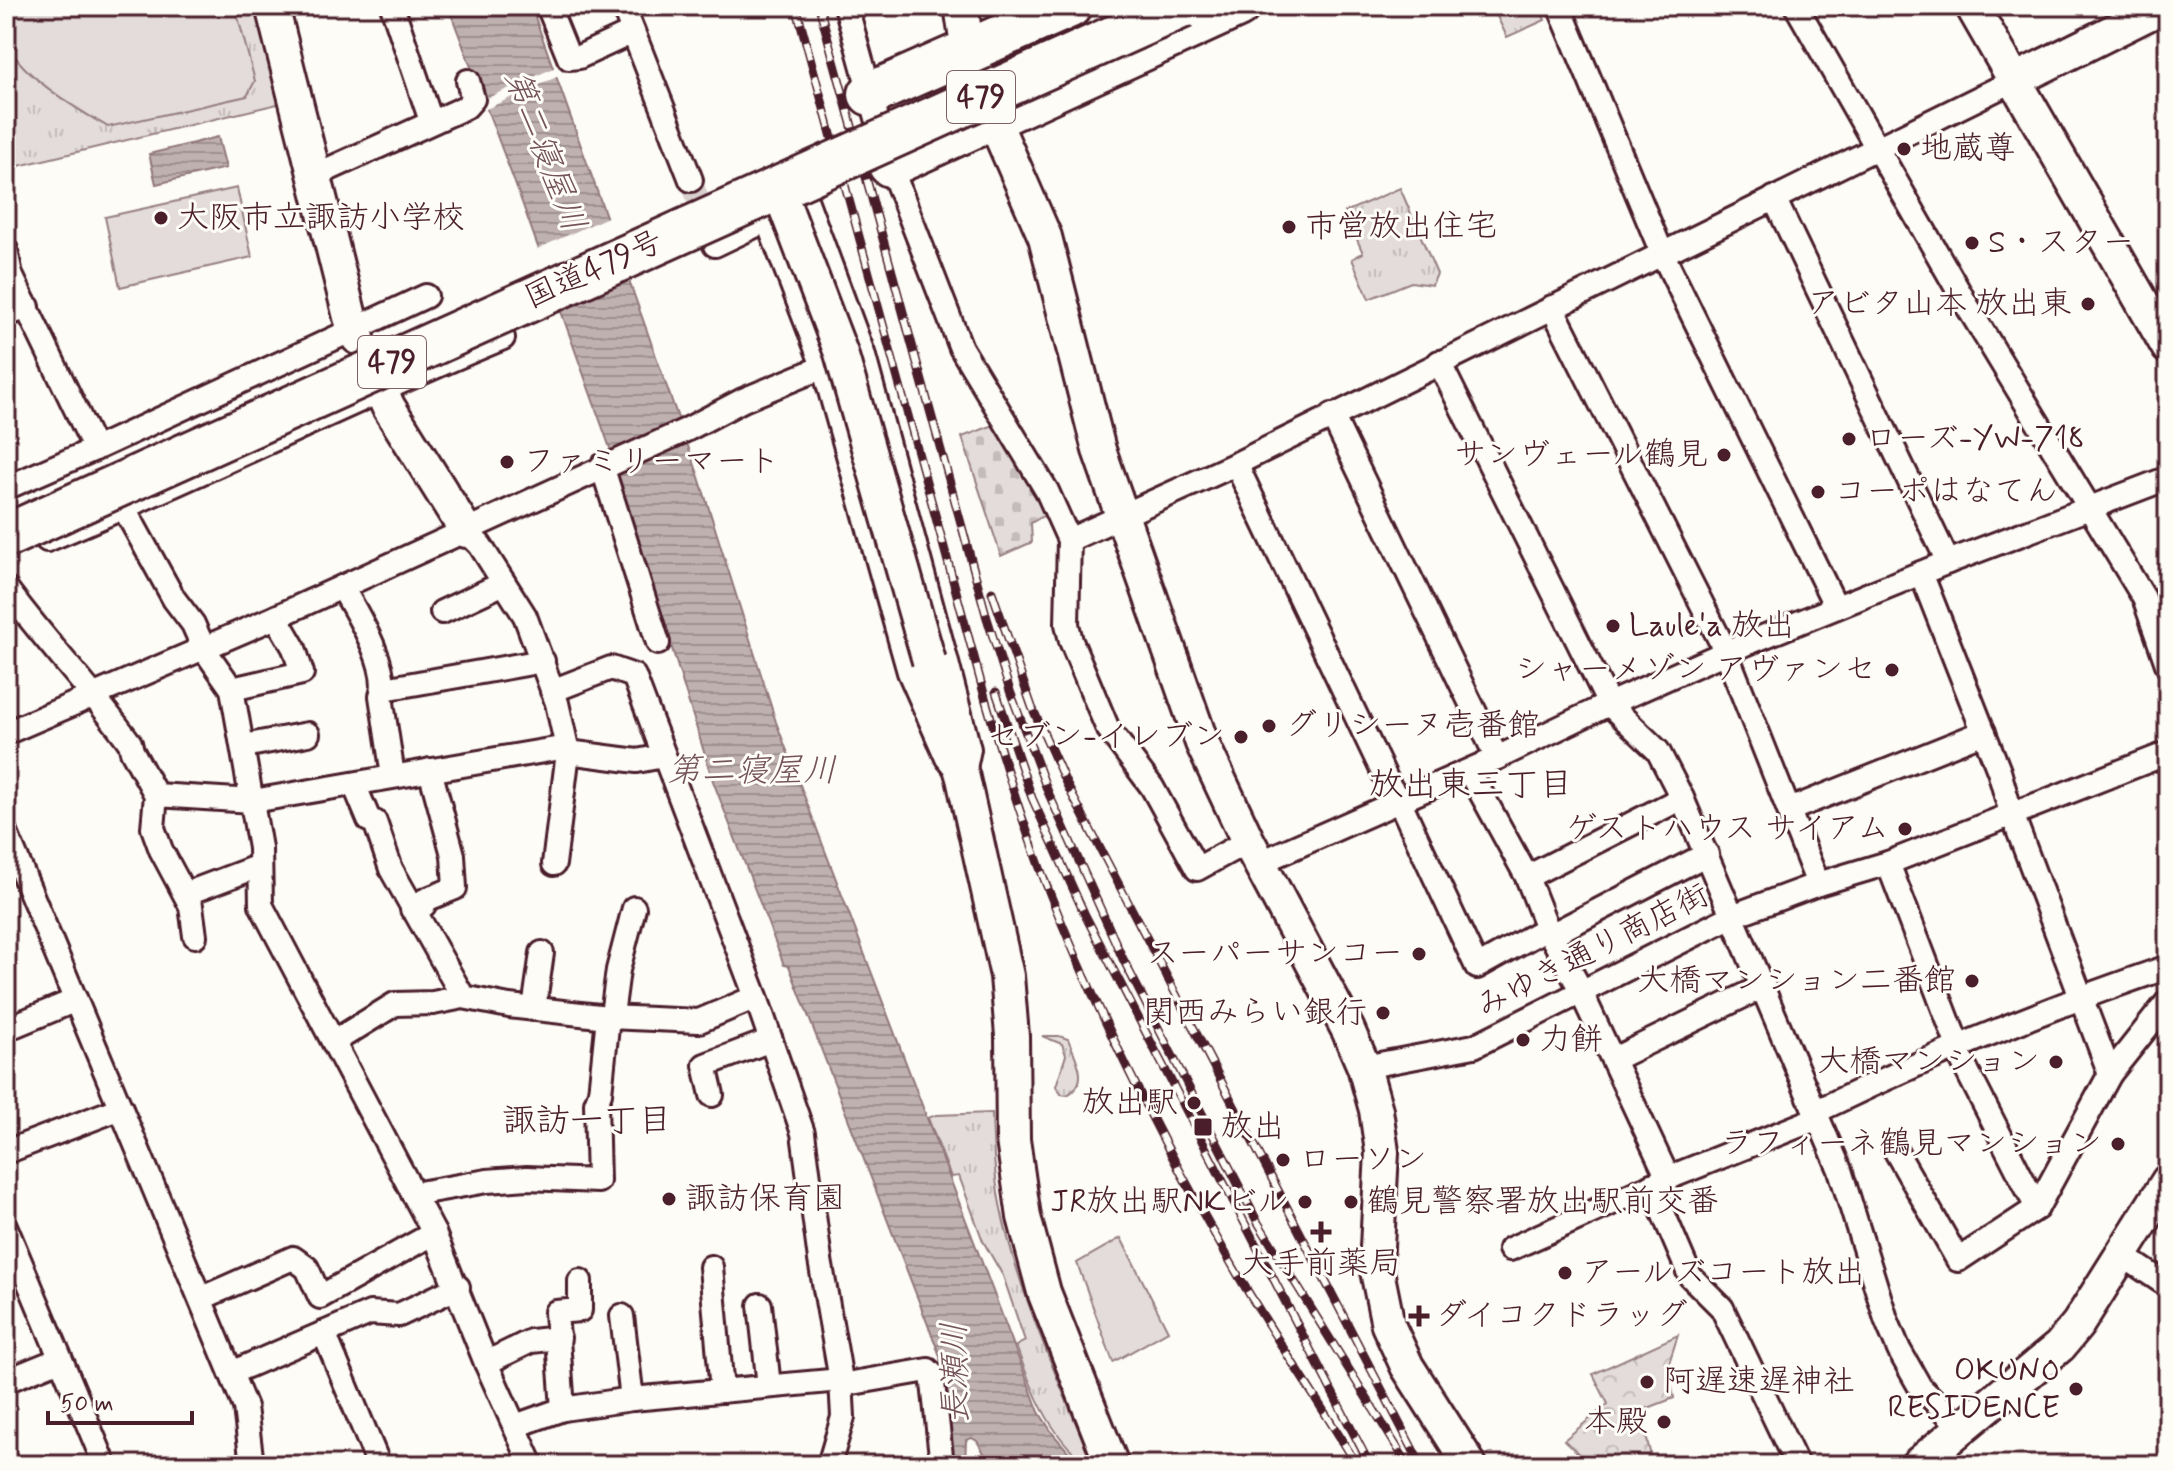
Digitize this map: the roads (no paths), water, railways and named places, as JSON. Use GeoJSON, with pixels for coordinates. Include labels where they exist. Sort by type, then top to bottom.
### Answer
{"type":"FeatureCollection","features":[{"type":"Feature","properties":{"kind":"highway"},"geometry":{"type":"LineString","coordinates":[[870,94],[1070,6]]}},
{"type":"Feature","properties":{"kind":"highway","name":"国道479号"},"geometry":{"type":"LineString","coordinates":[[6,509],[771,191],[1124,6]]}},
{"type":"Feature","properties":{"kind":"highway","name":"国道479号"},"geometry":{"type":"LineString","coordinates":[[6,536],[1183,6]]}},
{"type":"Feature","properties":{"kind":"highway"},"geometry":{"type":"LineString","coordinates":[[890,165],[1238,6]]}},
{"type":"Feature","properties":{"kind":"street"},"geometry":{"type":"LineString","coordinates":[[272,6],[356,334]]}},
{"type":"Feature","properties":{"kind":"street"},"geometry":{"type":"LineString","coordinates":[[392,6],[431,121]]}},
{"type":"Feature","properties":{"kind":"street"},"geometry":{"type":"LineString","coordinates":[[548,6],[569,58],[579,57],[633,32]]}},
{"type":"Feature","properties":{"kind":"street"},"geometry":{"type":"LineString","coordinates":[[623,6],[691,180]]}},
{"type":"Feature","properties":{"kind":"street"},"geometry":{"type":"LineString","coordinates":[[846,6],[890,165],[961,348],[1047,491],[1069,540],[1067,624],[1071,641],[1107,727],[1152,787],[1197,869],[1399,800],[1469,771],[1726,652],[1948,562],[2168,478]]}},
{"type":"Feature","properties":{"kind":"street"},"geometry":{"type":"LineString","coordinates":[[961,6],[968,51],[993,118],[1045,237],[1099,450],[1202,743],[1364,1067],[1376,1110],[1382,1152],[1376,1266],[1388,1325],[1407,1366],[1470,1465]]}},
{"type":"Feature","properties":{"kind":"street"},"geometry":{"type":"LineString","coordinates":[[1559,6],[1662,253],[1836,607]]}},
{"type":"Feature","properties":{"kind":"street"},"geometry":{"type":"LineString","coordinates":[[1796,6],[2088,508],[2144,598],[2168,667]]}},
{"type":"Feature","properties":{"kind":"street"},"geometry":{"type":"LineString","coordinates":[[1972,6],[2165,335]]}},
{"type":"Feature","properties":{"kind":"street"},"geometry":{"type":"LineString","coordinates":[[1069,540],[1236,464],[2163,10]]}},
{"type":"Feature","properties":{"kind":"street"},"geometry":{"type":"LineString","coordinates":[[316,175],[470,105],[473,99],[468,81]]}},
{"type":"Feature","properties":{"kind":"street"},"geometry":{"type":"LineString","coordinates":[[712,236],[715,245],[771,191]]}},
{"type":"Feature","properties":{"kind":"street"},"geometry":{"type":"LineString","coordinates":[[771,191],[807,202],[863,353],[969,749],[963,778]]}},
{"type":"Feature","properties":{"kind":"street"},"geometry":{"type":"LineString","coordinates":[[771,191],[909,672],[947,758],[963,778]]}},
{"type":"Feature","properties":{"kind":"street"},"geometry":{"type":"LineString","coordinates":[[771,191],[841,353],[963,778],[1007,976],[1012,1036],[1013,1140],[1024,1217],[1044,1292],[1112,1465]]}},
{"type":"Feature","properties":{"kind":"street"},"geometry":{"type":"LineString","coordinates":[[1774,198],[1948,562]]}},
{"type":"Feature","properties":{"kind":"street"},"geometry":{"type":"LineString","coordinates":[[6,250],[11,275],[95,449]]}},
{"type":"Feature","properties":{"kind":"street"},"geometry":{"type":"LineString","coordinates":[[6,488],[356,334],[426,296]]}},
{"type":"Feature","properties":{"kind":"street"},"geometry":{"type":"LineString","coordinates":[[6,315],[28,307]]}},
{"type":"Feature","properties":{"kind":"street"},"geometry":{"type":"LineString","coordinates":[[1552,307],[1726,652],[1818,884]]}},
{"type":"Feature","properties":{"kind":"street"},"geometry":{"type":"LineString","coordinates":[[6,556],[124,508],[379,387],[503,338]]}},
{"type":"Feature","properties":{"kind":"street"},"geometry":{"type":"LineString","coordinates":[[6,733],[276,617],[686,430],[743,400],[823,366],[863,353]]}},
{"type":"Feature","properties":{"kind":"street"},"geometry":{"type":"LineString","coordinates":[[1439,362],[1609,704],[1658,751],[1682,798],[1840,1170],[1886,1319],[1899,1350],[1920,1387],[1962,1428]]}},
{"type":"Feature","properties":{"kind":"street"},"geometry":{"type":"LineString","coordinates":[[379,387],[466,531],[480,545],[525,616],[543,661],[568,750],[554,864]]}},
{"type":"Feature","properties":{"kind":"street"},"geometry":{"type":"LineString","coordinates":[[1332,415],[1497,758]]}},
{"type":"Feature","properties":{"kind":"street"},"geometry":{"type":"LineString","coordinates":[[1236,464],[1477,967],[1707,854]]}},
{"type":"Feature","properties":{"kind":"street"},"geometry":{"type":"LineString","coordinates":[[606,465],[658,643]]}},
{"type":"Feature","properties":{"kind":"street"},"geometry":{"type":"LineString","coordinates":[[124,508],[174,599],[193,624],[204,649],[232,689],[260,848],[261,905],[434,1233],[486,1363],[532,1465]]}},
{"type":"Feature","properties":{"kind":"street"},"geometry":{"type":"LineString","coordinates":[[1921,573],[1984,732],[2110,1074]]}},
{"type":"Feature","properties":{"kind":"street"},"geometry":{"type":"LineString","coordinates":[[442,612],[504,583]]}},
{"type":"Feature","properties":{"kind":"street"},"geometry":{"type":"LineString","coordinates":[[342,587],[369,634],[377,655],[384,689],[381,696],[393,776]]}},
{"type":"Feature","properties":{"kind":"street"},"geometry":{"type":"LineString","coordinates":[[6,588],[130,743],[156,795],[153,828],[161,850],[191,906],[195,936]]}},
{"type":"Feature","properties":{"kind":"street"},"geometry":{"type":"LineString","coordinates":[[232,689],[302,673],[294,648],[276,617]]}},
{"type":"Feature","properties":{"kind":"street"},"geometry":{"type":"LineString","coordinates":[[384,689],[543,661]]}},
{"type":"Feature","properties":{"kind":"street"},"geometry":{"type":"LineString","coordinates":[[552,691],[611,668],[634,676],[756,997],[803,1133],[841,1383],[843,1417],[829,1465]]}},
{"type":"Feature","properties":{"kind":"street"},"geometry":{"type":"LineString","coordinates":[[1789,810],[1984,732]]}},
{"type":"Feature","properties":{"kind":"street"},"geometry":{"type":"LineString","coordinates":[[244,746],[308,734]]}},
{"type":"Feature","properties":{"kind":"street"},"geometry":{"type":"LineString","coordinates":[[156,795],[253,801],[568,750],[637,761],[663,756]]}},
{"type":"Feature","properties":{"kind":"street","name":"みゆき通り商店街"},"geometry":{"type":"LineString","coordinates":[[1364,1067],[1474,1046],[1732,916],[1818,884],[1888,863],[2168,753]]}},
{"type":"Feature","properties":{"kind":"street"},"geometry":{"type":"LineString","coordinates":[[412,909],[455,888],[453,855],[430,770]]}},
{"type":"Feature","properties":{"kind":"street"},"geometry":{"type":"LineString","coordinates":[[1469,771],[1527,877],[1549,932],[1614,1059],[1660,1182],[1690,1276],[1722,1308],[1797,1465]]}},
{"type":"Feature","properties":{"kind":"street"},"geometry":{"type":"LineString","coordinates":[[354,784],[369,820],[375,822],[391,869],[463,997]]}},
{"type":"Feature","properties":{"kind":"street"},"geometry":{"type":"LineString","coordinates":[[1527,877],[1682,798]]}},
{"type":"Feature","properties":{"kind":"street"},"geometry":{"type":"LineString","coordinates":[[6,833],[245,1407],[252,1465]]}},
{"type":"Feature","properties":{"kind":"street"},"geometry":{"type":"LineString","coordinates":[[1888,863],[1956,1046],[2037,1208]]}},
{"type":"Feature","properties":{"kind":"street"},"geometry":{"type":"LineString","coordinates":[[185,894],[259,866]]}},
{"type":"Feature","properties":{"kind":"street"},"geometry":{"type":"LineString","coordinates":[[413,1194],[487,1181],[527,1178],[598,1181],[596,1103],[618,970],[634,908]]}},
{"type":"Feature","properties":{"kind":"street"},"geometry":{"type":"LineString","coordinates":[[534,1009],[542,953]]}},
{"type":"Feature","properties":{"kind":"street"},"geometry":{"type":"LineString","coordinates":[[1510,1249],[1816,1115],[1956,1046],[2081,996],[2168,967]]}},
{"type":"Feature","properties":{"kind":"street"},"geometry":{"type":"LineString","coordinates":[[1614,1059],[1764,986]]}},
{"type":"Feature","properties":{"kind":"street"},"geometry":{"type":"LineString","coordinates":[[335,1041],[395,1004],[433,1003],[463,997],[534,1009],[699,1021],[756,997]]}},
{"type":"Feature","properties":{"kind":"street"},"geometry":{"type":"LineString","coordinates":[[6,1029],[76,1000]]}},
{"type":"Feature","properties":{"kind":"street"},"geometry":{"type":"LineString","coordinates":[[1894,1148],[1958,1260],[2037,1208],[2110,1074],[2168,1001]]}},
{"type":"Feature","properties":{"kind":"street"},"geometry":{"type":"LineString","coordinates":[[712,1095],[705,1065],[771,1040]]}},
{"type":"Feature","properties":{"kind":"street"},"geometry":{"type":"LineString","coordinates":[[6,1152],[121,1108]]}},
{"type":"Feature","properties":{"kind":"street"},"geometry":{"type":"LineString","coordinates":[[1917,1465],[2060,1346],[2078,1324],[2168,1181]]}},
{"type":"Feature","properties":{"kind":"street"},"geometry":{"type":"LineString","coordinates":[[6,1228],[105,1465]]}},
{"type":"Feature","properties":{"kind":"street"},"geometry":{"type":"LineString","coordinates":[[320,1297],[434,1233]]}},
{"type":"Feature","properties":{"kind":"street"},"geometry":{"type":"LineString","coordinates":[[2122,1255],[2168,1286]]}},
{"type":"Feature","properties":{"kind":"street"},"geometry":{"type":"LineString","coordinates":[[202,1298],[293,1258],[307,1268],[320,1297],[327,1331],[379,1465]]}},
{"type":"Feature","properties":{"kind":"street"},"geometry":{"type":"LineString","coordinates":[[711,1267],[722,1391]]}},
{"type":"Feature","properties":{"kind":"street"},"geometry":{"type":"LineString","coordinates":[[563,1409],[556,1312],[580,1310],[580,1281]]}},
{"type":"Feature","properties":{"kind":"street"},"geometry":{"type":"LineString","coordinates":[[231,1373],[370,1313],[399,1315],[458,1287]]}},
{"type":"Feature","properties":{"kind":"street"},"geometry":{"type":"LineString","coordinates":[[760,1305],[769,1386]]}},
{"type":"Feature","properties":{"kind":"street"},"geometry":{"type":"LineString","coordinates":[[622,1316],[632,1399]]}},
{"type":"Feature","properties":{"kind":"street"},"geometry":{"type":"LineString","coordinates":[[486,1363],[531,1341],[559,1338]]}},
{"type":"Feature","properties":{"kind":"street"},"geometry":{"type":"LineString","coordinates":[[6,1381],[60,1359]]}},
{"type":"Feature","properties":{"kind":"street"},"geometry":{"type":"LineString","coordinates":[[515,1426],[563,1409],[632,1399],[769,1386],[841,1383],[928,1370],[932,1374],[942,1465]]}},
{"type":"Feature","properties":{"kind":"water","name":"第二寝屋川"},"geometry":{"type":"Polygon","coordinates":[[[448,6],[531,6],[698,474],[776,722],[1039,1412],[1080,1465],[991,1465],[972,1438],[966,1440],[965,1465],[950,1465],[940,1356],[789,966],[784,965],[713,781],[611,451],[448,6]]]}},
{"type":"Feature","properties":{"kind":"water"},"geometry":{"type":"Polygon","coordinates":[[[218,137],[226,168],[156,184],[149,154],[218,137]]]}},
{"type":"Feature","properties":{"kind":"tunnel"},"geometry":{"type":"LineString","coordinates":[[691,180],[708,227]]}},
{"type":"Feature","properties":{"kind":"railway"},"geometry":{"type":"LineString","coordinates":[[796,6],[986,701],[1046,884],[1111,1034],[1185,1180],[1252,1299],[1357,1465]]}},
{"type":"Feature","properties":{"kind":"railway"},"geometry":{"type":"LineString","coordinates":[[819,6],[987,618],[1010,691],[1048,792],[1123,959],[1257,1221],[1408,1465]]}},
{"type":"Feature","properties":{"kind":"railway"},"geometry":{"type":"LineString","coordinates":[[992,592],[1032,707],[1066,783],[1421,1465]]}},
{"type":"Feature","properties":{"kind":"railway"},"geometry":{"type":"LineString","coordinates":[[996,692],[1032,798],[1085,915],[1370,1465]]}},
{"type":"Feature","properties":{"kind":"place","name":"地蔵尊"},"geometry":{"type":"Point","coordinates":[1904,149]}},
{"type":"Feature","properties":{"kind":"place","name":"大阪市立諏訪小学校"},"geometry":{"type":"Point","coordinates":[161,218]}},
{"type":"Feature","properties":{"kind":"place","name":"市営放出住宅"},"geometry":{"type":"Point","coordinates":[1289,227]}},
{"type":"Feature","properties":{"kind":"place","name":"S・スター"},"geometry":{"type":"Point","coordinates":[1972,243]}},
{"type":"Feature","properties":{"kind":"place","name":"アビタ山本 放出東"},"geometry":{"type":"Point","coordinates":[2088,304]}},
{"type":"Feature","properties":{"kind":"place","name":"ローズ-YW-718"},"geometry":{"type":"Point","coordinates":[1849,439]}},
{"type":"Feature","properties":{"kind":"place","name":"サンヴェール鶴見"},"geometry":{"type":"Point","coordinates":[1724,455]}},
{"type":"Feature","properties":{"kind":"place","name":"ファミリーマート"},"geometry":{"type":"Point","coordinates":[507,462]}},
{"type":"Feature","properties":{"kind":"place","name":"コーポはなてん"},"geometry":{"type":"Point","coordinates":[1818,492]}},
{"type":"Feature","properties":{"kind":"place","name":"Laule'a 放出"},"geometry":{"type":"Point","coordinates":[1613,626]}},
{"type":"Feature","properties":{"kind":"place","name":"シャーメゾン アヴァンセ"},"geometry":{"type":"Point","coordinates":[1892,670]}},
{"type":"Feature","properties":{"kind":"place","name":"グリシーヌ壱番館"},"geometry":{"type":"Point","coordinates":[1269,726]}},
{"type":"Feature","properties":{"kind":"place","name":"セブン-イレブン"},"geometry":{"type":"Point","coordinates":[1241,737]}},
{"type":"Feature","properties":{"kind":"place","name":"ゲストハウス サイアム"},"geometry":{"type":"Point","coordinates":[1905,829]}},
{"type":"Feature","properties":{"kind":"place","name":"スーパーサンコー"},"geometry":{"type":"Point","coordinates":[1419,954]}},
{"type":"Feature","properties":{"kind":"place","name":"大橋マンション二番館"},"geometry":{"type":"Point","coordinates":[1972,981]}},
{"type":"Feature","properties":{"kind":"place","name":"関西みらい銀行"},"geometry":{"type":"Point","coordinates":[1383,1013]}},
{"type":"Feature","properties":{"kind":"place","name":"力餅"},"geometry":{"type":"Point","coordinates":[1523,1040]}},
{"type":"Feature","properties":{"kind":"place","name":"大橋マンション"},"geometry":{"type":"Point","coordinates":[2056,1062]}},
{"type":"Feature","properties":{"kind":"place","name":"放出駅"},"geometry":{"type":"Point","coordinates":[1194,1103]}},
{"type":"Feature","properties":{"kind":"place","name":"放出"},"geometry":{"type":"Point","coordinates":[1203,1127]}},
{"type":"Feature","properties":{"kind":"place","name":"ラフィーネ鶴見マンション"},"geometry":{"type":"Point","coordinates":[2118,1144]}},
{"type":"Feature","properties":{"kind":"place","name":"ローソン"},"geometry":{"type":"Point","coordinates":[1283,1160]}},
{"type":"Feature","properties":{"kind":"place","name":"諏訪保育園"},"geometry":{"type":"Point","coordinates":[669,1199]}},
{"type":"Feature","properties":{"kind":"place","name":"JR放出駅NKビル"},"geometry":{"type":"Point","coordinates":[1305,1202]}},
{"type":"Feature","properties":{"kind":"place","name":"鶴見警察署放出駅前交番"},"geometry":{"type":"Point","coordinates":[1351,1202]}},
{"type":"Feature","properties":{"kind":"place","name":"大手前薬局"},"geometry":{"type":"Point","coordinates":[1321,1232]}},
{"type":"Feature","properties":{"kind":"place","name":"アールズコート放出"},"geometry":{"type":"Point","coordinates":[1565,1273]}},
{"type":"Feature","properties":{"kind":"place","name":"ダイコクドラッグ"},"geometry":{"type":"Point","coordinates":[1419,1316]}},
{"type":"Feature","properties":{"kind":"place","name":"阿遅速遅神社"},"geometry":{"type":"Point","coordinates":[1647,1382]}},
{"type":"Feature","properties":{"kind":"place","name":"OKUNO RESIDENCE"},"geometry":{"type":"Point","coordinates":[2076,1389]}},
{"type":"Feature","properties":{"kind":"place","name":"本殿"},"geometry":{"type":"Point","coordinates":[1664,1422]}},
{"type":"Feature","properties":{"kind":"district","name":"放出東三丁目"},"geometry":{"type":"Point","coordinates":[1471,785]}},
{"type":"Feature","properties":{"kind":"district","name":"諏訪一丁目"},"geometry":{"type":"Point","coordinates":[587,1121]}},
{"type":"Feature","properties":{"kind":"water label","name":"長瀬川"},"geometry":{"type":"Point","coordinates":[956,1373]}}]}
